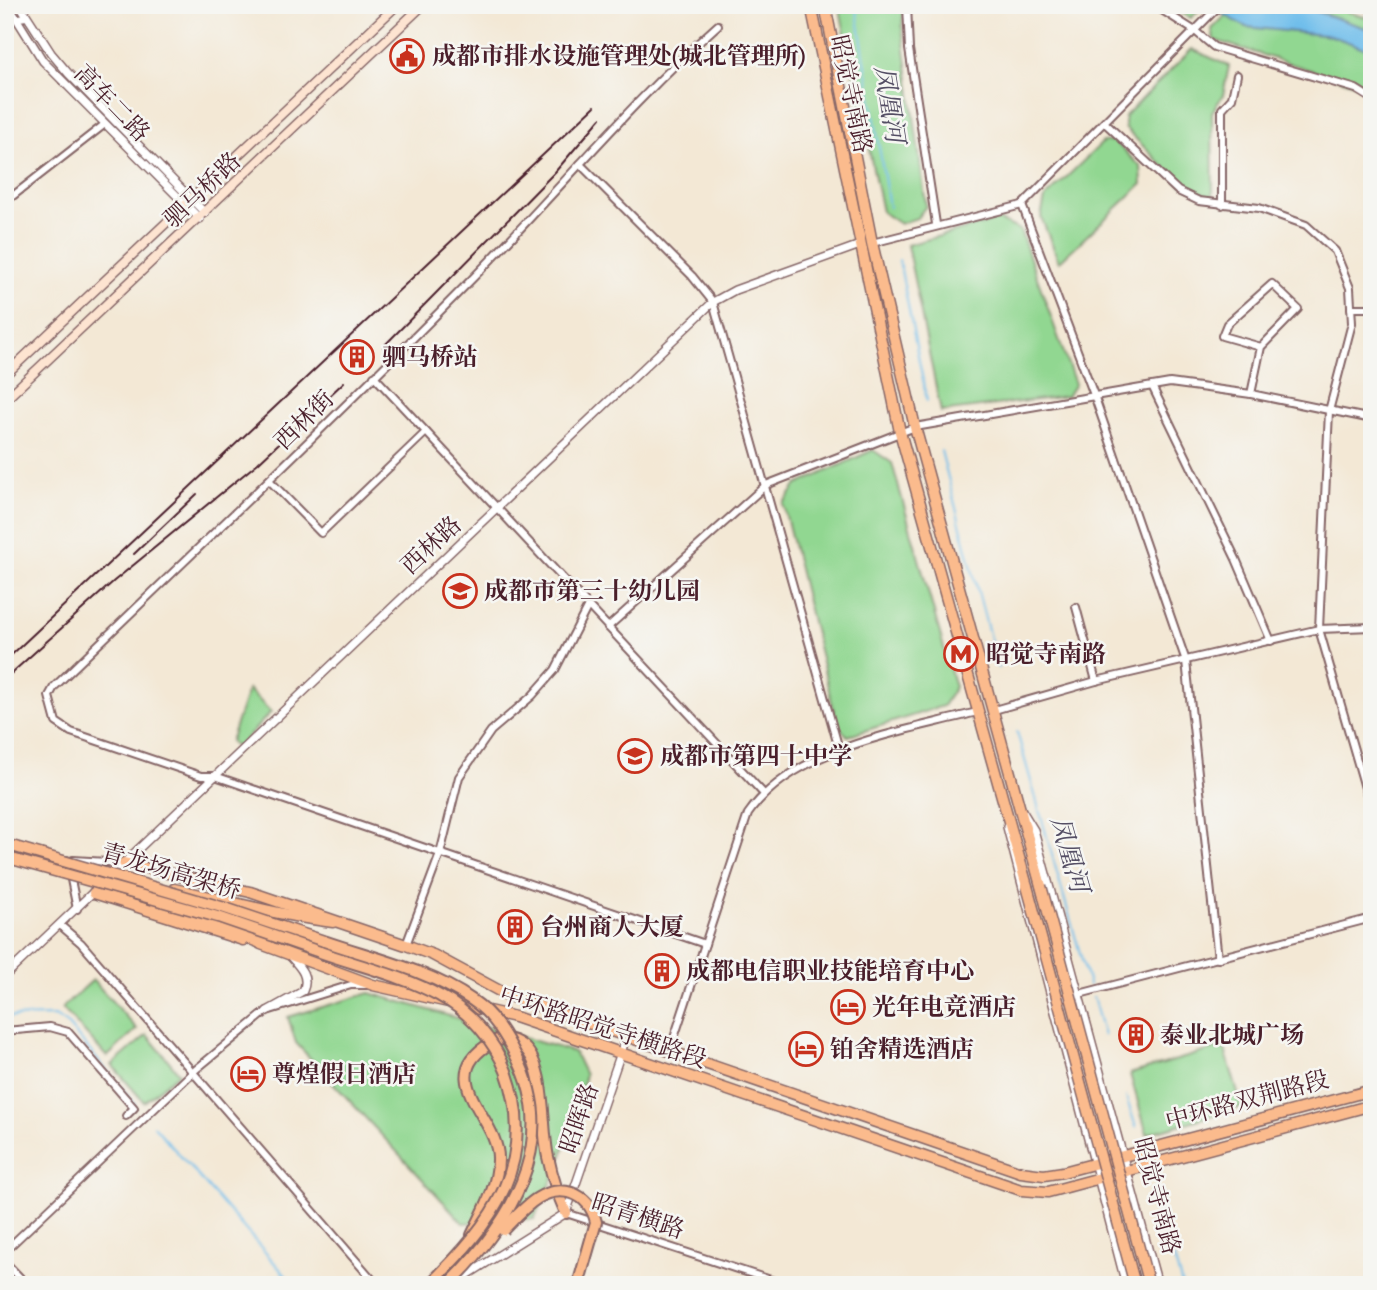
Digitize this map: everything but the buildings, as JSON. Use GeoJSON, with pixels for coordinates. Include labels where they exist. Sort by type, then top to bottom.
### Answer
{"type":"FeatureCollection","features":[{"type":"Feature","properties":{"kind":"highway"},"geometry":{"type":"LineString","coordinates":[[322,947],[440,996],[463,1012],[489,1039],[503,1064],[518,1111],[519,1140],[512,1169],[500,1197],[466,1248],[429,1285]]}},
{"type":"Feature","properties":{"kind":"highway"},"geometry":{"type":"LineString","coordinates":[[322,947],[442,982],[474,1001],[496,1021],[525,1073],[534,1131],[532,1156],[523,1185],[504,1220],[469,1265]]}},
{"type":"Feature","properties":{"kind":"highway"},"geometry":{"type":"LineString","coordinates":[[466,1248],[495,1182],[499,1157],[494,1136],[466,1088],[473,1060],[488,1045],[503,1039],[514,1040],[531,1055],[537,1068],[547,1156],[566,1213]]}},
{"type":"Feature","properties":{"kind":"highway"},"geometry":{"type":"LineString","coordinates":[[450,1285],[536,1198],[546,1193],[563,1191],[583,1199],[594,1213],[596,1222],[578,1285]]}},
{"type":"Feature","properties":{"kind":"main road","name":"驷马桥路"},"geometry":{"type":"LineString","coordinates":[[5,375],[397,5]]}},
{"type":"Feature","properties":{"kind":"main road","name":"昭觉寺南路"},"geometry":{"type":"LineString","coordinates":[[811,5],[900,432],[1135,1285]]}},
{"type":"Feature","properties":{"kind":"main road","name":"昭觉寺南路"},"geometry":{"type":"LineString","coordinates":[[825,5],[872,243],[915,427],[1149,1285]]}},
{"type":"Feature","properties":{"kind":"main road","name":"驷马桥路"},"geometry":{"type":"LineString","coordinates":[[5,400],[203,216],[421,6]]}},
{"type":"Feature","properties":{"kind":"main road","name":"青龙场高架桥"},"geometry":{"type":"LineString","coordinates":[[5,843],[128,880],[322,947]]}},
{"type":"Feature","properties":{"kind":"main road","name":"青龙场高架桥"},"geometry":{"type":"LineString","coordinates":[[5,857],[322,947]]}},
{"type":"Feature","properties":{"kind":"main road","name":"中环路昭觉寺横路段"},"geometry":{"type":"LineString","coordinates":[[124,863],[250,892],[406,945],[433,955],[507,995],[1021,1172],[1044,1175],[1094,1164]]}},
{"type":"Feature","properties":{"kind":"main road"},"geometry":{"type":"LineString","coordinates":[[128,880],[230,900],[292,918],[333,922]]}},
{"type":"Feature","properties":{"kind":"main road"},"geometry":{"type":"LineString","coordinates":[[123,891],[269,946]]}},
{"type":"Feature","properties":{"kind":"main road","name":"中环路昭觉寺横路段"},"geometry":{"type":"LineString","coordinates":[[94,893],[184,924],[269,946],[373,985],[515,1017],[1021,1189],[1048,1192],[1098,1179]]}},
{"type":"Feature","properties":{"kind":"main road","name":"中环路双荆路段"},"geometry":{"type":"LineString","coordinates":[[1094,1164],[1372,1090]]}},
{"type":"Feature","properties":{"kind":"main road","name":"中环路双荆路段"},"geometry":{"type":"LineString","coordinates":[[1098,1179],[1372,1105]]}},
{"type":"Feature","properties":{"kind":"street","name":"高车二路"},"geometry":{"type":"LineString","coordinates":[[8,5],[10,20],[43,61],[185,206],[203,216]]}},
{"type":"Feature","properties":{"kind":"street","name":"高车二路"},"geometry":{"type":"LineString","coordinates":[[20,5],[68,73],[193,199],[203,216]]}},
{"type":"Feature","properties":{"kind":"street"},"geometry":{"type":"LineString","coordinates":[[907,5],[909,49],[936,224]]}},
{"type":"Feature","properties":{"kind":"street"},"geometry":{"type":"LineString","coordinates":[[1154,5],[1195,31],[1214,47],[1356,89],[1372,99]]}},
{"type":"Feature","properties":{"kind":"street"},"geometry":{"type":"LineString","coordinates":[[872,243],[936,224],[1022,205],[1220,5]]}},
{"type":"Feature","properties":{"kind":"street"},"geometry":{"type":"LineString","coordinates":[[1359,5],[1372,9]]}},
{"type":"Feature","properties":{"kind":"street"},"geometry":{"type":"LineString","coordinates":[[10,20],[26,17]]}},
{"type":"Feature","properties":{"kind":"street","name":"西林街"},"geometry":{"type":"LineString","coordinates":[[215,776],[201,776],[64,729],[56,722],[49,696],[54,687],[270,481],[473,278],[580,164],[718,25]]}},
{"type":"Feature","properties":{"kind":"street"},"geometry":{"type":"LineString","coordinates":[[1222,205],[1222,109],[1232,98],[1237,75]]}},
{"type":"Feature","properties":{"kind":"street"},"geometry":{"type":"LineString","coordinates":[[1105,123],[1178,191],[1199,201],[1259,208],[1306,225],[1335,251],[1350,288],[1352,323],[1329,411],[1319,629],[1372,812]]}},
{"type":"Feature","properties":{"kind":"street"},"geometry":{"type":"LineString","coordinates":[[5,202],[105,124]]}},
{"type":"Feature","properties":{"kind":"street"},"geometry":{"type":"LineString","coordinates":[[580,164],[692,276],[713,302],[839,749]]}},
{"type":"Feature","properties":{"kind":"street"},"geometry":{"type":"LineString","coordinates":[[1022,205],[1094,395],[1186,661],[1218,959]]}},
{"type":"Feature","properties":{"kind":"street","name":"西林路"},"geometry":{"type":"LineString","coordinates":[[5,976],[713,302],[735,290],[860,245]]}},
{"type":"Feature","properties":{"kind":"street"},"geometry":{"type":"LineString","coordinates":[[1251,394],[1261,347],[1298,310],[1272,284],[1227,324],[1222,337],[1261,347]]}},
{"type":"Feature","properties":{"kind":"street"},"geometry":{"type":"LineString","coordinates":[[1351,308],[1372,308]]}},
{"type":"Feature","properties":{"kind":"street"},"geometry":{"type":"LineString","coordinates":[[374,376],[763,793]]}},
{"type":"Feature","properties":{"kind":"street"},"geometry":{"type":"LineString","coordinates":[[608,627],[765,485],[915,427],[1170,383],[1251,394],[1372,419]]}},
{"type":"Feature","properties":{"kind":"street"},"geometry":{"type":"LineString","coordinates":[[1152,386],[1236,559],[1271,641]]}},
{"type":"Feature","properties":{"kind":"street"},"geometry":{"type":"LineString","coordinates":[[270,481],[321,533],[426,432]]}},
{"type":"Feature","properties":{"kind":"street"},"geometry":{"type":"LineString","coordinates":[[406,945],[440,854],[459,777],[491,731],[532,696],[555,670],[589,606]]}},
{"type":"Feature","properties":{"kind":"street"},"geometry":{"type":"LineString","coordinates":[[1076,607],[1096,681]]}},
{"type":"Feature","properties":{"kind":"street"},"geometry":{"type":"LineString","coordinates":[[994,710],[1096,681],[1319,629],[1372,627]]}},
{"type":"Feature","properties":{"kind":"street"},"geometry":{"type":"LineString","coordinates":[[670,1050],[748,814],[763,793],[839,749],[977,712]]}},
{"type":"Feature","properties":{"kind":"street"},"geometry":{"type":"LineString","coordinates":[[215,776],[705,944]]}},
{"type":"Feature","properties":{"kind":"street","name":"昭觉寺南路"},"geometry":{"type":"LineString","coordinates":[[1015,800],[1034,830],[1125,1155],[1158,1285]]}},
{"type":"Feature","properties":{"kind":"street","name":"昭觉寺南路"},"geometry":{"type":"LineString","coordinates":[[1003,802],[1008,835],[1126,1285]]}},
{"type":"Feature","properties":{"kind":"street"},"geometry":{"type":"LineString","coordinates":[[5,843],[67,860],[124,863]]}},
{"type":"Feature","properties":{"kind":"street"},"geometry":{"type":"LineString","coordinates":[[67,860],[77,909]]}},
{"type":"Feature","properties":{"kind":"street"},"geometry":{"type":"LineString","coordinates":[[1051,1002],[1372,918]]}},
{"type":"Feature","properties":{"kind":"street"},"geometry":{"type":"LineString","coordinates":[[60,925],[81,943],[194,1071],[377,1285]]}},
{"type":"Feature","properties":{"kind":"street"},"geometry":{"type":"LineString","coordinates":[[5,1251],[194,1071],[267,1011],[303,992],[305,974],[289,954]]}},
{"type":"Feature","properties":{"kind":"street"},"geometry":{"type":"LineString","coordinates":[[267,1011],[351,985],[373,985]]}},
{"type":"Feature","properties":{"kind":"street"},"geometry":{"type":"LineString","coordinates":[[5,1031],[50,1027],[68,1032],[134,1108],[126,1116]]}},
{"type":"Feature","properties":{"kind":"street","name":"昭晖路"},"geometry":{"type":"LineString","coordinates":[[566,1213],[627,1035]]}},
{"type":"Feature","properties":{"kind":"street","name":"昭青横路"},"geometry":{"type":"LineString","coordinates":[[450,1285],[566,1213],[786,1285]]}},
{"type":"Feature","properties":{"kind":"street"},"geometry":{"type":"LineString","coordinates":[[5,1262],[27,1285]]}},
{"type":"Feature","properties":{"kind":"green space"},"geometry":{"type":"Polygon","coordinates":[[[839,5],[904,5],[902,27],[926,206],[917,218],[900,224],[882,212],[839,5]]]}},
{"type":"Feature","properties":{"kind":"green space"},"geometry":{"type":"Polygon","coordinates":[[[1166,5],[1204,5],[1191,18],[1166,5]]]}},
{"type":"Feature","properties":{"kind":"green space"},"geometry":{"type":"Polygon","coordinates":[[[1236,5],[1324,5],[1372,19],[1372,92],[1359,85],[1214,40],[1212,29],[1236,5]]]}},
{"type":"Feature","properties":{"kind":"green space"},"geometry":{"type":"Polygon","coordinates":[[[1192,49],[1229,66],[1223,95],[1212,112],[1213,197],[1182,185],[1125,128],[1125,116],[1192,49]]]}},
{"type":"Feature","properties":{"kind":"green space"},"geometry":{"type":"Polygon","coordinates":[[[1114,141],[1141,167],[1142,184],[1059,262],[1041,217],[1045,198],[1103,142],[1114,141]]]}},
{"type":"Feature","properties":{"kind":"green space"},"geometry":{"type":"Polygon","coordinates":[[[998,220],[1020,230],[1075,384],[1067,396],[941,412],[907,245],[998,220]]]}},
{"type":"Feature","properties":{"kind":"green space"},"geometry":{"type":"Polygon","coordinates":[[[873,450],[892,463],[955,687],[943,706],[848,736],[838,727],[783,504],[797,485],[873,450]]]}},
{"type":"Feature","properties":{"kind":"green space"},"geometry":{"type":"Polygon","coordinates":[[[248,689],[271,712],[239,746],[234,746],[230,741],[248,689]]]}},
{"type":"Feature","properties":{"kind":"green space"},"geometry":{"type":"Polygon","coordinates":[[[93,980],[137,1029],[107,1057],[62,1008],[93,980]]]}},
{"type":"Feature","properties":{"kind":"green space"},"geometry":{"type":"Polygon","coordinates":[[[370,993],[574,1052],[585,1075],[559,1166],[534,1219],[463,1223],[296,1043],[288,1017],[370,993]]]}},
{"type":"Feature","properties":{"kind":"green space"},"geometry":{"type":"Polygon","coordinates":[[[147,1035],[179,1073],[144,1102],[112,1065],[147,1035]]]}},
{"type":"Feature","properties":{"kind":"green space"},"geometry":{"type":"Polygon","coordinates":[[[1224,1046],[1242,1107],[1147,1134],[1130,1074],[1224,1046]]]}},
{"type":"Feature","properties":{"kind":"water"},"geometry":{"type":"Polygon","coordinates":[[[1207,5],[1297,5],[1372,30],[1372,51],[1332,36],[1246,27],[1207,5]]]}},
{"type":"Feature","properties":{"kind":"waterway","name":"凤凰河"},"geometry":{"type":"LineString","coordinates":[[860,5],[857,12],[889,207]]}},
{"type":"Feature","properties":{"kind":"waterway","name":"凤凰河"},"geometry":{"type":"LineString","coordinates":[[899,260],[927,401]]}},
{"type":"Feature","properties":{"kind":"waterway","name":"凤凰河"},"geometry":{"type":"LineString","coordinates":[[941,451],[998,668]]}},
{"type":"Feature","properties":{"kind":"waterway","name":"凤凰河"},"geometry":{"type":"LineString","coordinates":[[1017,732],[1089,985]]}},
{"type":"Feature","properties":{"kind":"waterway","name":"凤凰河"},"geometry":{"type":"LineString","coordinates":[[1093,997],[1104,1036]]}},
{"type":"Feature","properties":{"kind":"waterway"},"geometry":{"type":"LineString","coordinates":[[5,1017],[55,1016],[68,1025],[135,1104]]}},
{"type":"Feature","properties":{"kind":"waterway","name":"凤凰河"},"geometry":{"type":"LineString","coordinates":[[1126,1097],[1136,1127]]}},
{"type":"Feature","properties":{"kind":"waterway"},"geometry":{"type":"LineString","coordinates":[[154,1126],[294,1285]]}},
{"type":"Feature","properties":{"kind":"waterway","name":"凤凰河"},"geometry":{"type":"LineString","coordinates":[[1153,1189],[1182,1285]]}},
{"type":"Feature","properties":{"kind":"railway"},"geometry":{"type":"LineString","coordinates":[[5,661],[595,106]]}},
{"type":"Feature","properties":{"kind":"railway"},"geometry":{"type":"LineString","coordinates":[[383,347],[555,172],[601,118]]}},
{"type":"Feature","properties":{"kind":"railway"},"geometry":{"type":"LineString","coordinates":[[5,679],[114,581],[258,463],[344,382]]}},
{"type":"Feature","properties":{"kind":"railway"},"geometry":{"type":"LineString","coordinates":[[134,554],[197,494]]}},
{"type":"Feature","properties":{"kind":"place","name":"成都市排水设施管理处(城北管理所)"},"geometry":{"type":"Point","coordinates":[407,56]}},
{"type":"Feature","properties":{"kind":"place","name":"驷马桥站"},"geometry":{"type":"Point","coordinates":[357,357]}},
{"type":"Feature","properties":{"kind":"place","name":"成都市第三十幼儿园"},"geometry":{"type":"Point","coordinates":[460,591]}},
{"type":"Feature","properties":{"kind":"place","name":"昭觉寺南路"},"geometry":{"type":"Point","coordinates":[961,654]}},
{"type":"Feature","properties":{"kind":"place","name":"成都市第四十中学"},"geometry":{"type":"Point","coordinates":[635,756]}},
{"type":"Feature","properties":{"kind":"place","name":"台州商人大厦"},"geometry":{"type":"Point","coordinates":[515,927]}},
{"type":"Feature","properties":{"kind":"place","name":"成都电信职业技能培育中心"},"geometry":{"type":"Point","coordinates":[662,971]}},
{"type":"Feature","properties":{"kind":"place","name":"光年电竞酒店"},"geometry":{"type":"Point","coordinates":[848,1007]}},
{"type":"Feature","properties":{"kind":"place","name":"泰业北城广场"},"geometry":{"type":"Point","coordinates":[1136,1035]}},
{"type":"Feature","properties":{"kind":"place","name":"铂舍精选酒店"},"geometry":{"type":"Point","coordinates":[806,1049]}},
{"type":"Feature","properties":{"kind":"place","name":"尊煌假日酒店"},"geometry":{"type":"Point","coordinates":[248,1074]}}]}
